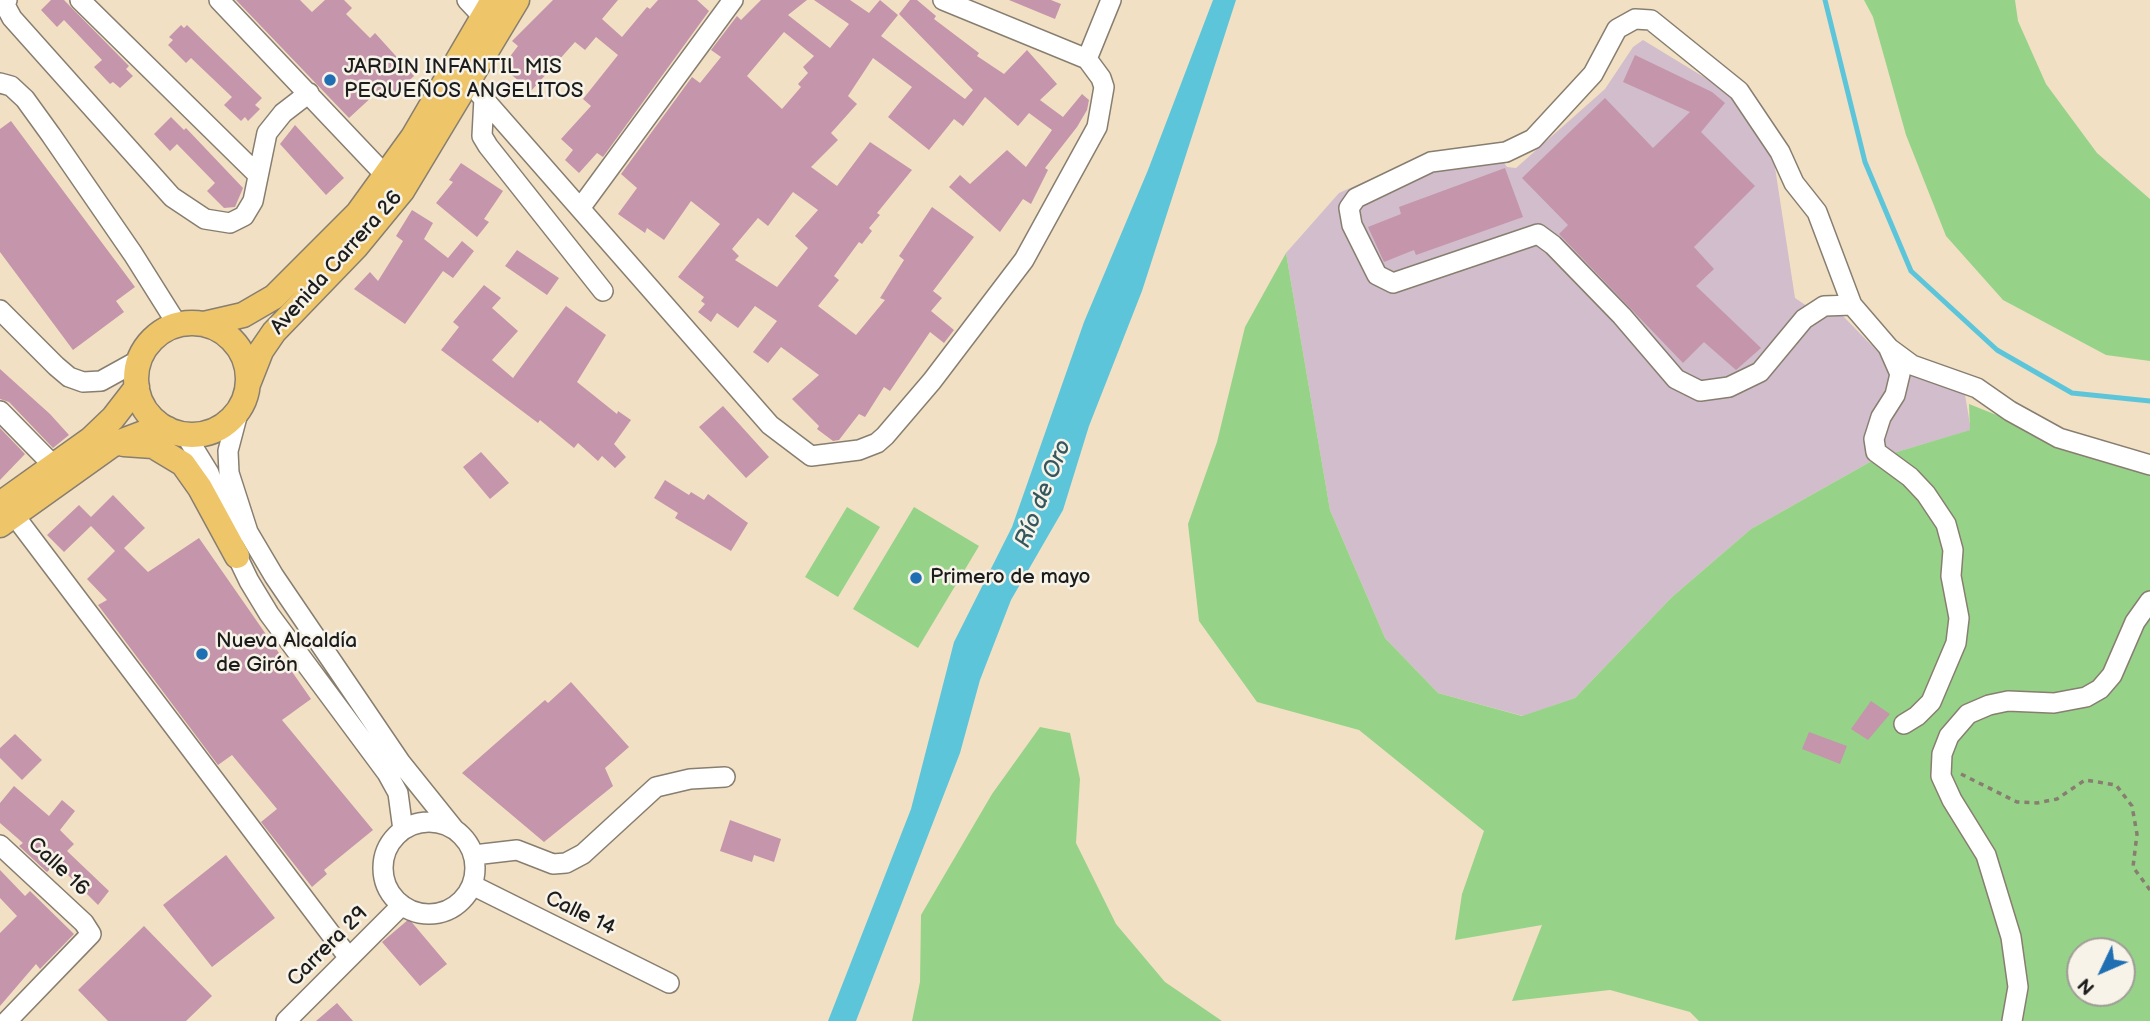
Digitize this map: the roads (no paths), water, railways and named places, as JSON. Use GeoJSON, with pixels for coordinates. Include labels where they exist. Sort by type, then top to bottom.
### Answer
{"type":"FeatureCollection","features":[{"type":"Feature","properties":{"kind":"main road","name":"Avenida Carrera 26"},"geometry":{"type":"LineString","coordinates":[[248,384],[261,351],[274,332],[356,247],[402,191],[476,90],[517,0]]}},
{"type":"Feature","properties":{"kind":"main road","name":"Avenida Carrera 26"},"geometry":{"type":"LineString","coordinates":[[204,324],[243,315],[274,296],[324,249],[387,177],[481,6]]}},
{"type":"Feature","properties":{"kind":"main road"},"geometry":{"type":"LineString","coordinates":[[5,515],[112,445],[149,431],[198,434],[222,427],[239,409],[248,384],[244,357],[228,336],[204,324],[177,324],[154,338],[139,360],[137,387],[147,412],[176,432]]}},
{"type":"Feature","properties":{"kind":"main road"},"geometry":{"type":"LineString","coordinates":[[5,515],[53,465],[102,430],[137,387]]}},
{"type":"Feature","properties":{"kind":"main road"},"geometry":{"type":"LineString","coordinates":[[112,445],[139,443],[153,446],[183,464],[200,488],[237,556]]}},
{"type":"Feature","properties":{"kind":"street"},"geometry":{"type":"LineString","coordinates":[[7,0],[5,5],[12,18],[172,197],[205,219],[230,223],[244,216],[253,201],[267,134],[283,113],[309,93]]}},
{"type":"Feature","properties":{"kind":"street"},"geometry":{"type":"LineString","coordinates":[[80,0],[258,175]]}},
{"type":"Feature","properties":{"kind":"street"},"geometry":{"type":"LineString","coordinates":[[219,0],[387,177]]}},
{"type":"Feature","properties":{"kind":"street"},"geometry":{"type":"LineString","coordinates":[[581,207],[733,0]]}},
{"type":"Feature","properties":{"kind":"street"},"geometry":{"type":"LineString","coordinates":[[476,90],[770,425],[811,456],[859,450],[877,443],[885,436],[932,381],[1024,260],[1060,200],[1101,114],[1104,87],[1101,78],[1087,59],[943,0]]}},
{"type":"Feature","properties":{"kind":"street"},"geometry":{"type":"LineString","coordinates":[[1087,59],[1111,0]]}},
{"type":"Feature","properties":{"kind":"street"},"geometry":{"type":"LineString","coordinates":[[1852,305],[1824,306],[1804,319],[1760,372],[1729,387],[1700,391],[1676,379],[1622,316],[1553,245],[1538,234],[1392,283],[1377,275],[1352,225],[1349,208],[1356,198],[1431,162],[1506,152],[1533,139],[1593,74],[1617,29],[1635,19],[1651,20],[1739,91],[1780,152],[1794,183],[1817,212],[1852,305],[1889,348],[1912,365],[1978,388],[2010,411],[2059,438],[2150,465]]}},
{"type":"Feature","properties":{"kind":"street"},"geometry":{"type":"LineString","coordinates":[[0,83],[12,86],[45,126],[133,254],[177,324]]}},
{"type":"Feature","properties":{"kind":"street"},"geometry":{"type":"LineString","coordinates":[[476,90],[482,136],[488,146],[603,291]]}},
{"type":"Feature","properties":{"kind":"street"},"geometry":{"type":"LineString","coordinates":[[0,310],[56,366],[69,377],[83,383],[101,381],[139,360]]}},
{"type":"Feature","properties":{"kind":"street"},"geometry":{"type":"LineString","coordinates":[[1889,348],[1900,374],[1895,395],[1881,417],[1874,439],[1876,452],[1910,477],[1947,524],[1953,550],[1951,576],[1959,618],[1956,643],[1931,702],[1904,724]]}},
{"type":"Feature","properties":{"kind":"street"},"geometry":{"type":"LineString","coordinates":[[239,409],[228,451],[229,473],[248,532],[274,576],[401,763],[466,840],[474,855],[472,885],[463,899],[450,909],[434,914],[417,912],[402,905],[389,888],[383,867],[389,846],[403,830],[428,822],[454,829]]}},
{"type":"Feature","properties":{"kind":"street"},"geometry":{"type":"LineString","coordinates":[[0,411],[53,465]]}},
{"type":"Feature","properties":{"kind":"street"},"geometry":{"type":"LineString","coordinates":[[176,432],[209,473],[237,556],[269,614],[387,773],[400,802],[403,830]]}},
{"type":"Feature","properties":{"kind":"street"},"geometry":{"type":"LineString","coordinates":[[5,515],[349,958]]}},
{"type":"Feature","properties":{"kind":"street"},"geometry":{"type":"LineString","coordinates":[[2012,1021],[2018,987],[2011,937],[1986,855],[1952,800],[1941,776],[1940,763],[1949,736],[1968,714],[2008,701],[2043,703],[2074,700],[2100,689],[2116,667],[2134,622],[2150,601]]}},
{"type":"Feature","properties":{"kind":"street"},"geometry":{"type":"LineString","coordinates":[[474,855],[517,850],[553,864],[566,863],[583,854],[656,787],[690,779],[724,778]]}},
{"type":"Feature","properties":{"kind":"street","name":"Calle 16"},"geometry":{"type":"LineString","coordinates":[[0,845],[84,923],[91,934],[86,942],[4,1020]]}},
{"type":"Feature","properties":{"kind":"street","name":"Calle 14"},"geometry":{"type":"LineString","coordinates":[[472,885],[669,983]]}},
{"type":"Feature","properties":{"kind":"street","name":"Carrera 29"},"geometry":{"type":"LineString","coordinates":[[286,1021],[402,905]]}},
{"type":"Feature","properties":{"kind":"water","name":"Río de Oro"},"geometry":{"type":"Polygon","coordinates":[[[1213,0],[1236,0],[1142,291],[1089,426],[1063,510],[1011,600],[980,680],[960,753],[856,1021],[828,1021],[911,809],[954,642],[1012,527],[1084,322],[1148,170],[1213,0]]]}},
{"type":"Feature","properties":{"kind":"waterway"},"geometry":{"type":"LineString","coordinates":[[1825,0],[1865,162],[1911,271],[1997,350],[2072,393],[2150,401]]}},
{"type":"Feature","properties":{"kind":"place","name":"JARDIN INFANTIL MIS PEQUEÑOS ANGELITOS"},"geometry":{"type":"Point","coordinates":[330,80]}},
{"type":"Feature","properties":{"kind":"place","name":"Primero de mayo"},"geometry":{"type":"Point","coordinates":[916,578]}},
{"type":"Feature","properties":{"kind":"place","name":"Nueva Alcaldía de Girón"},"geometry":{"type":"Point","coordinates":[202,654]}}]}
